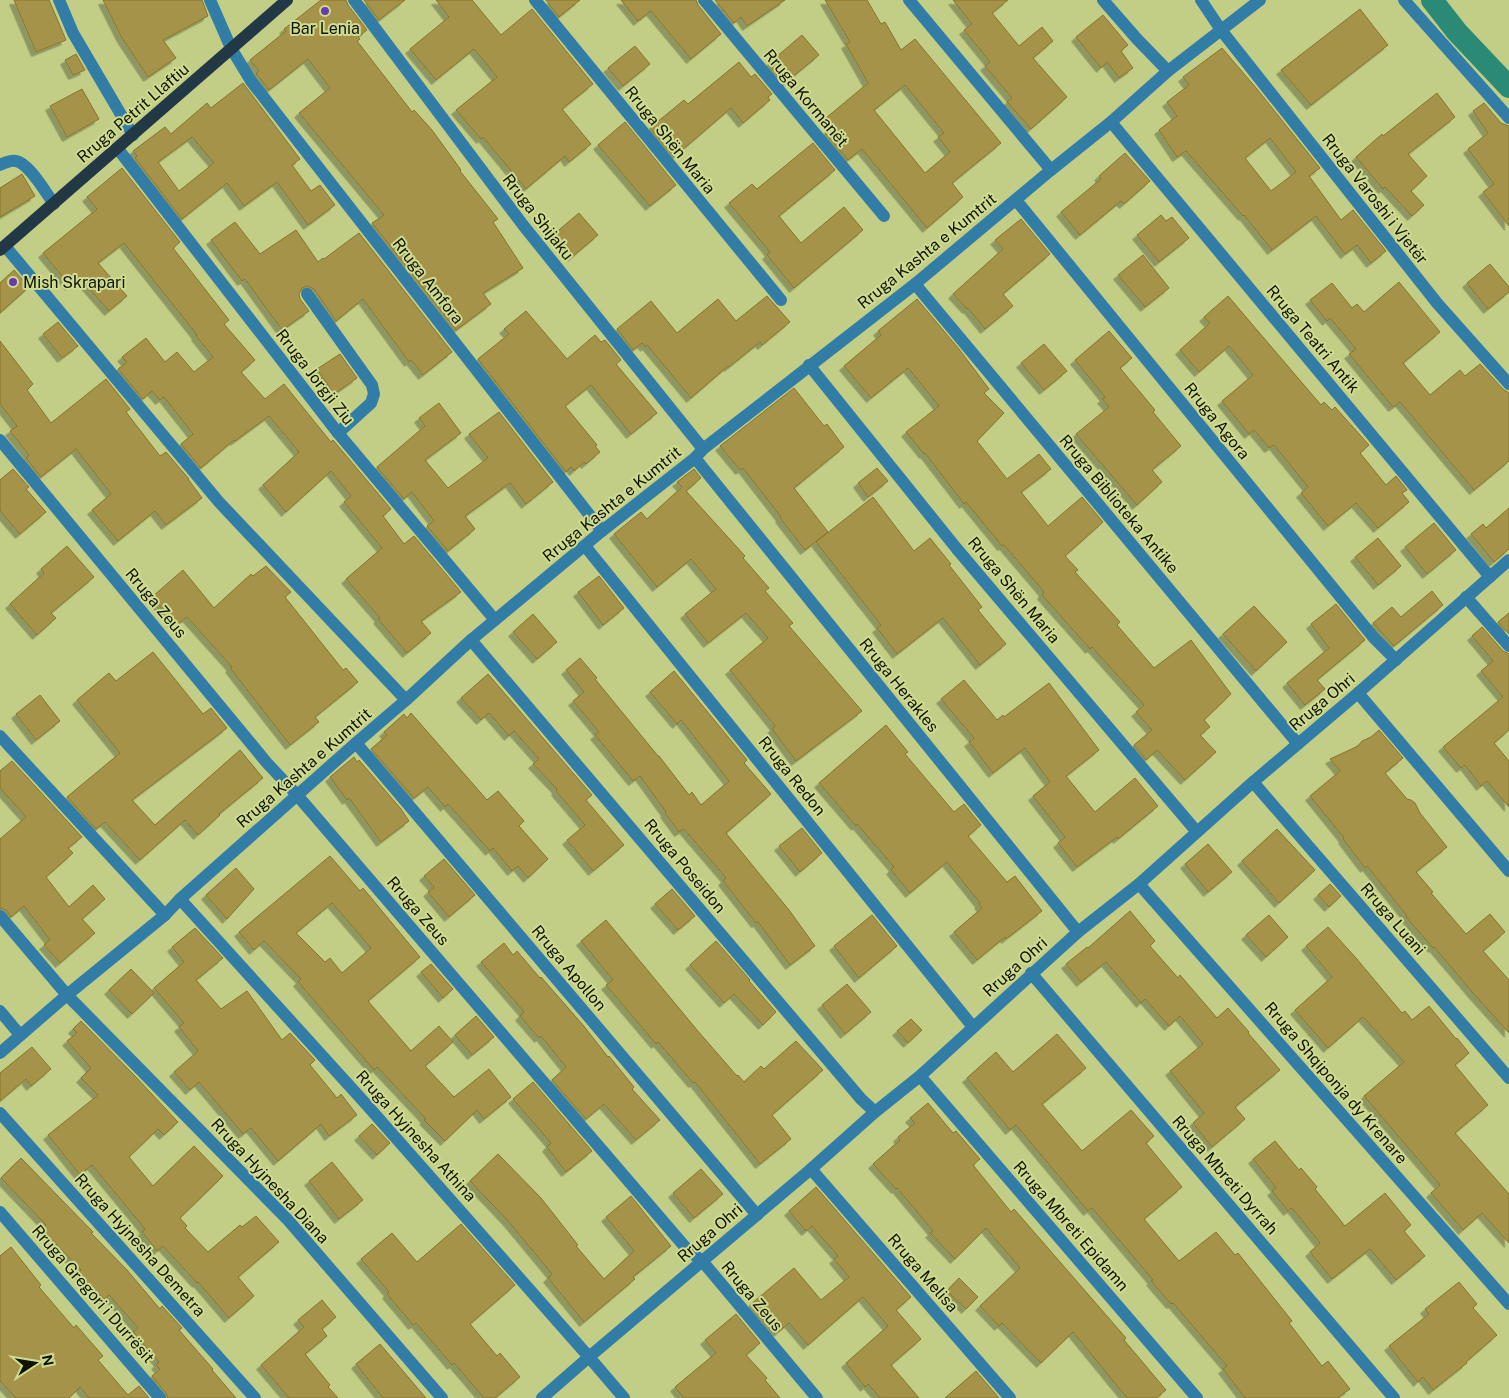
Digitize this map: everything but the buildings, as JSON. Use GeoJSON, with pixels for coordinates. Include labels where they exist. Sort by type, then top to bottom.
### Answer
{"type":"FeatureCollection","features":[{"type":"Feature","properties":{"kind":"main road","name":"Rruga Petrit Llaftiu"},"geometry":{"type":"LineString","coordinates":[[2,248],[287,0]]}},
{"type":"Feature","properties":{"kind":"street"},"geometry":{"type":"LineString","coordinates":[[59,0],[73,33],[133,135]]}},
{"type":"Feature","properties":{"kind":"street","name":"Rruga Amfora"},"geometry":{"type":"LineString","coordinates":[[210,0],[231,48],[250,81],[602,531]]}},
{"type":"Feature","properties":{"kind":"street","name":"Rruga Shijaku"},"geometry":{"type":"LineString","coordinates":[[354,0],[523,225],[699,453]]}},
{"type":"Feature","properties":{"kind":"street","name":"Rruga Shën Maria"},"geometry":{"type":"LineString","coordinates":[[535,0],[781,300]]}},
{"type":"Feature","properties":{"kind":"street","name":"Rruga Kormanët"},"geometry":{"type":"LineString","coordinates":[[704,0],[884,216]]}},
{"type":"Feature","properties":{"kind":"street"},"geometry":{"type":"LineString","coordinates":[[909,0],[1051,170]]}},
{"type":"Feature","properties":{"kind":"street"},"geometry":{"type":"LineString","coordinates":[[1103,0],[1168,71]]}},
{"type":"Feature","properties":{"kind":"street","name":"Rruga Varoshi i Vjetër"},"geometry":{"type":"LineString","coordinates":[[1201,0],[1221,30],[1437,303],[1509,384]]}},
{"type":"Feature","properties":{"kind":"street","name":"Rruga Kashta e Kumtrit"},"geometry":{"type":"LineString","coordinates":[[0,1053],[67,995],[165,915],[180,899],[356,742],[406,700],[471,640],[699,453],[915,284],[1111,122],[1168,71],[1260,0]]}},
{"type":"Feature","properties":{"kind":"street"},"geometry":{"type":"LineString","coordinates":[[1404,0],[1509,118]]}},
{"type":"Feature","properties":{"kind":"street","name":"Rruga Teatri Antik"},"geometry":{"type":"LineString","coordinates":[[1111,122],[1490,577]]}},
{"type":"Feature","properties":{"kind":"street","name":"Rruga Jorgji Ziu"},"geometry":{"type":"LineString","coordinates":[[118,149],[338,433],[495,620]]}},
{"type":"Feature","properties":{"kind":"street"},"geometry":{"type":"LineString","coordinates":[[0,165],[15,160],[22,164],[30,170],[54,204]]}},
{"type":"Feature","properties":{"kind":"street","name":"Rruga Agora"},"geometry":{"type":"LineString","coordinates":[[1016,200],[1374,638],[1396,660]]}},
{"type":"Feature","properties":{"kind":"street"},"geometry":{"type":"LineString","coordinates":[[2,248],[219,502],[406,700]]}},
{"type":"Feature","properties":{"kind":"street","name":"Rruga Biblioteka Antike"},"geometry":{"type":"LineString","coordinates":[[915,284],[1298,744]]}},
{"type":"Feature","properties":{"kind":"street"},"geometry":{"type":"LineString","coordinates":[[307,294],[372,386],[374,394],[371,403],[338,433]]}},
{"type":"Feature","properties":{"kind":"street","name":"Rruga Shën Maria"},"geometry":{"type":"LineString","coordinates":[[810,366],[957,549],[1197,832]]}},
{"type":"Feature","properties":{"kind":"street","name":"Rruga Zeus"},"geometry":{"type":"LineString","coordinates":[[0,440],[267,763],[297,795],[686,1248],[703,1262],[817,1398]]}},
{"type":"Feature","properties":{"kind":"street","name":"Rruga Herakles"},"geometry":{"type":"LineString","coordinates":[[699,453],[1078,932]]}},
{"type":"Feature","properties":{"kind":"street","name":"Rruga Redon"},"geometry":{"type":"LineString","coordinates":[[585,546],[973,1027]]}},
{"type":"Feature","properties":{"kind":"street","name":"Rruga Ohri"},"geometry":{"type":"LineString","coordinates":[[542,1398],[920,1076],[1031,973],[1078,932],[1139,884],[1253,782],[1358,693],[1509,560]]}},
{"type":"Feature","properties":{"kind":"street"},"geometry":{"type":"LineString","coordinates":[[1466,597],[1509,646]]}},
{"type":"Feature","properties":{"kind":"street","name":"Rruga Poseidon"},"geometry":{"type":"LineString","coordinates":[[471,640],[861,1099],[876,1112]]}},
{"type":"Feature","properties":{"kind":"street"},"geometry":{"type":"LineString","coordinates":[[1358,693],[1509,871]]}},
{"type":"Feature","properties":{"kind":"street"},"geometry":{"type":"LineString","coordinates":[[0,736],[165,915]]}},
{"type":"Feature","properties":{"kind":"street","name":"Rruga Apollon"},"geometry":{"type":"LineString","coordinates":[[356,742],[757,1215]]}},
{"type":"Feature","properties":{"kind":"street","name":"Rruga Luani"},"geometry":{"type":"LineString","coordinates":[[1253,782],[1509,1078]]}},
{"type":"Feature","properties":{"kind":"street","name":"Rruga Shqiponja dy Krenare"},"geometry":{"type":"LineString","coordinates":[[1139,884],[1509,1304]]}},
{"type":"Feature","properties":{"kind":"street","name":"Rruga Hyjnesha Athina"},"geometry":{"type":"LineString","coordinates":[[180,899],[365,1103],[624,1398]]}},
{"type":"Feature","properties":{"kind":"street","name":"Rruga Hyjnesha Diana"},"geometry":{"type":"LineString","coordinates":[[0,916],[67,995],[288,1220],[442,1398]]}},
{"type":"Feature","properties":{"kind":"street","name":"Rruga Mbreti Dyrrah"},"geometry":{"type":"LineString","coordinates":[[1031,973],[1394,1398]]}},
{"type":"Feature","properties":{"kind":"street"},"geometry":{"type":"LineString","coordinates":[[0,1011],[20,1035]]}},
{"type":"Feature","properties":{"kind":"street","name":"Rruga Mbreti Epidamn"},"geometry":{"type":"LineString","coordinates":[[920,1076],[1197,1398]]}},
{"type":"Feature","properties":{"kind":"street","name":"Rruga Hyjnesha Demetra"},"geometry":{"type":"LineString","coordinates":[[0,1113],[255,1398]]}},
{"type":"Feature","properties":{"kind":"street","name":"Rruga Melisa"},"geometry":{"type":"LineString","coordinates":[[811,1169],[1010,1398]]}},
{"type":"Feature","properties":{"kind":"street","name":"Rruga Gregori i Durrësit"},"geometry":{"type":"LineString","coordinates":[[0,1212],[160,1398]]}},
{"type":"Feature","properties":{"kind":"waterway"},"geometry":{"type":"LineString","coordinates":[[1432,0],[1457,32],[1509,87]]}},
{"type":"Feature","properties":{"kind":"place","name":"Bar Lenia"},"geometry":{"type":"Point","coordinates":[325,11]}},
{"type":"Feature","properties":{"kind":"place","name":"Mish Skrapari"},"geometry":{"type":"Point","coordinates":[13,282]}}]}
